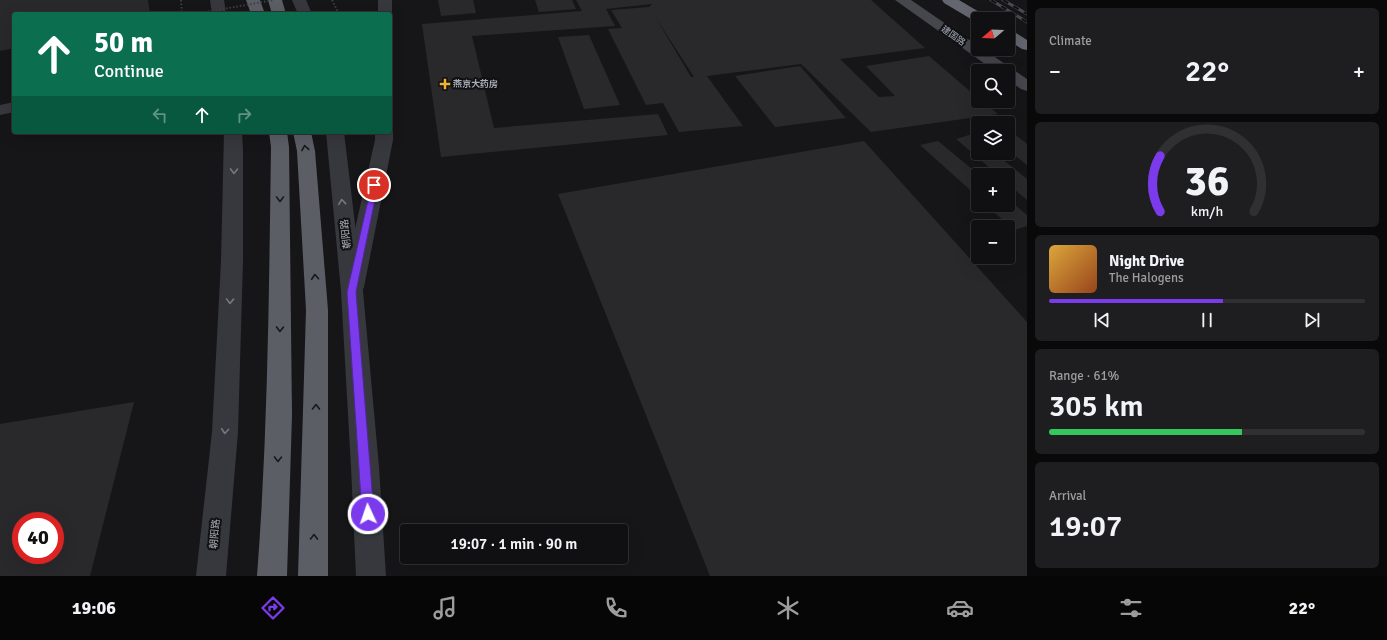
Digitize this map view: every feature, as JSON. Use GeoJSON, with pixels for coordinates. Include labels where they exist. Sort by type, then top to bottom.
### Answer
{"type":"FeatureCollection","features":[{"type":"Feature","properties":{"kind":"highway"},"geometry":{"type":"LineString","coordinates":[[253,0],[257,12]]}},
{"type":"Feature","properties":{"kind":"highway"},"geometry":{"type":"LineString","coordinates":[[275,0],[278,12]]}},
{"type":"Feature","properties":{"kind":"highway"},"geometry":{"type":"LineString","coordinates":[[949,0],[971,13]]}},
{"type":"Feature","properties":{"kind":"highway"},"geometry":{"type":"LineString","coordinates":[[955,0],[974,12]]}},
{"type":"Feature","properties":{"kind":"highway"},"geometry":{"type":"LineString","coordinates":[[1015,39],[1027,46]]}},
{"type":"Feature","properties":{"kind":"highway"},"geometry":{"type":"LineString","coordinates":[[272,576],[277,517],[280,147],[278,134]]}},
{"type":"Feature","properties":{"kind":"highway"},"geometry":{"type":"LineString","coordinates":[[302,134],[306,151],[317,310],[313,576]]}},
{"type":"Feature","properties":{"kind":"main road","name":"建国路"},"geometry":{"type":"LineString","coordinates":[[902,0],[995,64]]}},
{"type":"Feature","properties":{"kind":"main road"},"geometry":{"type":"LineString","coordinates":[[1015,78],[1027,86]]}},
{"type":"Feature","properties":{"kind":"street"},"geometry":{"type":"LineString","coordinates":[[217,0],[220,12]]}},
{"type":"Feature","properties":{"kind":"street"},"geometry":{"type":"LineString","coordinates":[[299,0],[304,12]]}},
{"type":"Feature","properties":{"kind":"street"},"geometry":{"type":"LineString","coordinates":[[385,0],[385,12]]}},
{"type":"Feature","properties":{"kind":"street"},"geometry":{"type":"LineString","coordinates":[[0,110],[12,107]]}},
{"type":"Feature","properties":{"kind":"street","name":"朝阳路"},"geometry":{"type":"LineString","coordinates":[[211,576],[225,432],[232,262],[233,134]]}},
{"type":"Feature","properties":{"kind":"street","name":"朝阳路"},"geometry":{"type":"LineString","coordinates":[[335,134],[352,292],[365,467],[371,576]]}},
{"type":"Feature","properties":{"kind":"street"},"geometry":{"type":"LineString","coordinates":[[352,292],[384,134]]}},
{"type":"Feature","properties":{"kind":"path"},"geometry":{"type":"LineString","coordinates":[[181,0],[182,12]]}},
{"type":"Feature","properties":{"kind":"path"},"geometry":{"type":"LineString","coordinates":[[206,12],[275,0]]}},
{"type":"Feature","properties":{"kind":"path"},"geometry":{"type":"LineString","coordinates":[[332,0],[338,12]]}},
{"type":"Feature","properties":{"kind":"building"},"geometry":{"type":"Polygon","coordinates":[[[0,0],[148,0],[150,12],[12,12],[12,48],[0,51],[0,0]]]}},
{"type":"Feature","properties":{"kind":"building"},"geometry":{"type":"Polygon","coordinates":[[[438,0],[473,0],[476,13],[441,16],[438,0]]]}},
{"type":"Feature","properties":{"kind":"building"},"geometry":{"type":"Polygon","coordinates":[[[535,0],[572,0],[576,9],[539,12],[535,0]]]}},
{"type":"Feature","properties":{"kind":"building"},"geometry":{"type":"Polygon","coordinates":[[[576,0],[871,0],[925,48],[840,59],[879,97],[895,96],[866,66],[929,56],[971,92],[971,108],[991,108],[998,114],[971,116],[971,118],[871,132],[801,64],[707,76],[743,126],[679,132],[663,103],[646,105],[608,29],[622,28],[611,10],[649,7],[652,4],[606,9],[615,26],[472,36],[494,128],[658,114],[668,135],[441,157],[422,24],[582,11],[576,0]],[[656,18],[691,77],[694,77],[656,18]]]}},
{"type":"Feature","properties":{"kind":"building"},"geometry":{"type":"Polygon","coordinates":[[[589,35],[620,105],[584,109],[558,37],[589,35]]]}},
{"type":"Feature","properties":{"kind":"building"},"geometry":{"type":"Polygon","coordinates":[[[800,66],[846,118],[775,127],[735,76],[800,66]]]}},
{"type":"Feature","properties":{"kind":"building"},"geometry":{"type":"Polygon","coordinates":[[[971,134],[971,152],[956,139],[971,134]]]}},
{"type":"Feature","properties":{"kind":"building"},"geometry":{"type":"Polygon","coordinates":[[[1015,135],[1027,144],[1027,165],[1015,156],[1015,135]]]}},
{"type":"Feature","properties":{"kind":"building"},"geometry":{"type":"Polygon","coordinates":[[[864,141],[971,260],[971,264],[975,264],[1027,322],[1027,576],[710,576],[558,194],[864,141]]]}},
{"type":"Feature","properties":{"kind":"building"},"geometry":{"type":"Polygon","coordinates":[[[938,141],[971,168],[971,191],[920,145],[938,141]]]}},
{"type":"Feature","properties":{"kind":"building"},"geometry":{"type":"Polygon","coordinates":[[[980,160],[1004,160],[1013,168],[990,168],[980,160]]]}},
{"type":"Feature","properties":{"kind":"building"},"geometry":{"type":"Polygon","coordinates":[[[1015,169],[1027,179],[1027,200],[1015,190],[1015,169]]]}},
{"type":"Feature","properties":{"kind":"building"},"geometry":{"type":"Polygon","coordinates":[[[1015,205],[1027,215],[1027,226],[1015,230],[1015,220],[1003,220],[994,212],[1015,212],[1015,205]]]}},
{"type":"Feature","properties":{"kind":"building"},"geometry":{"type":"Polygon","coordinates":[[[134,402],[90,576],[0,576],[0,424],[134,402]]]}},
{"type":"Feature","properties":{"kind":"railway"},"geometry":{"type":"LineString","coordinates":[[991,0],[1027,22]]}},
{"type":"Feature","properties":{"kind":"railway"},"geometry":{"type":"LineString","coordinates":[[1003,0],[1027,14]]}},
{"type":"Feature","properties":{"kind":"place","name":"燕京大药房"},"geometry":{"type":"Point","coordinates":[445,84]}},
{"type":"Feature","properties":{"kind":"route"},"geometry":{"type":"LineString","coordinates":[[368,514],[352,292],[374,185]]}}]}
